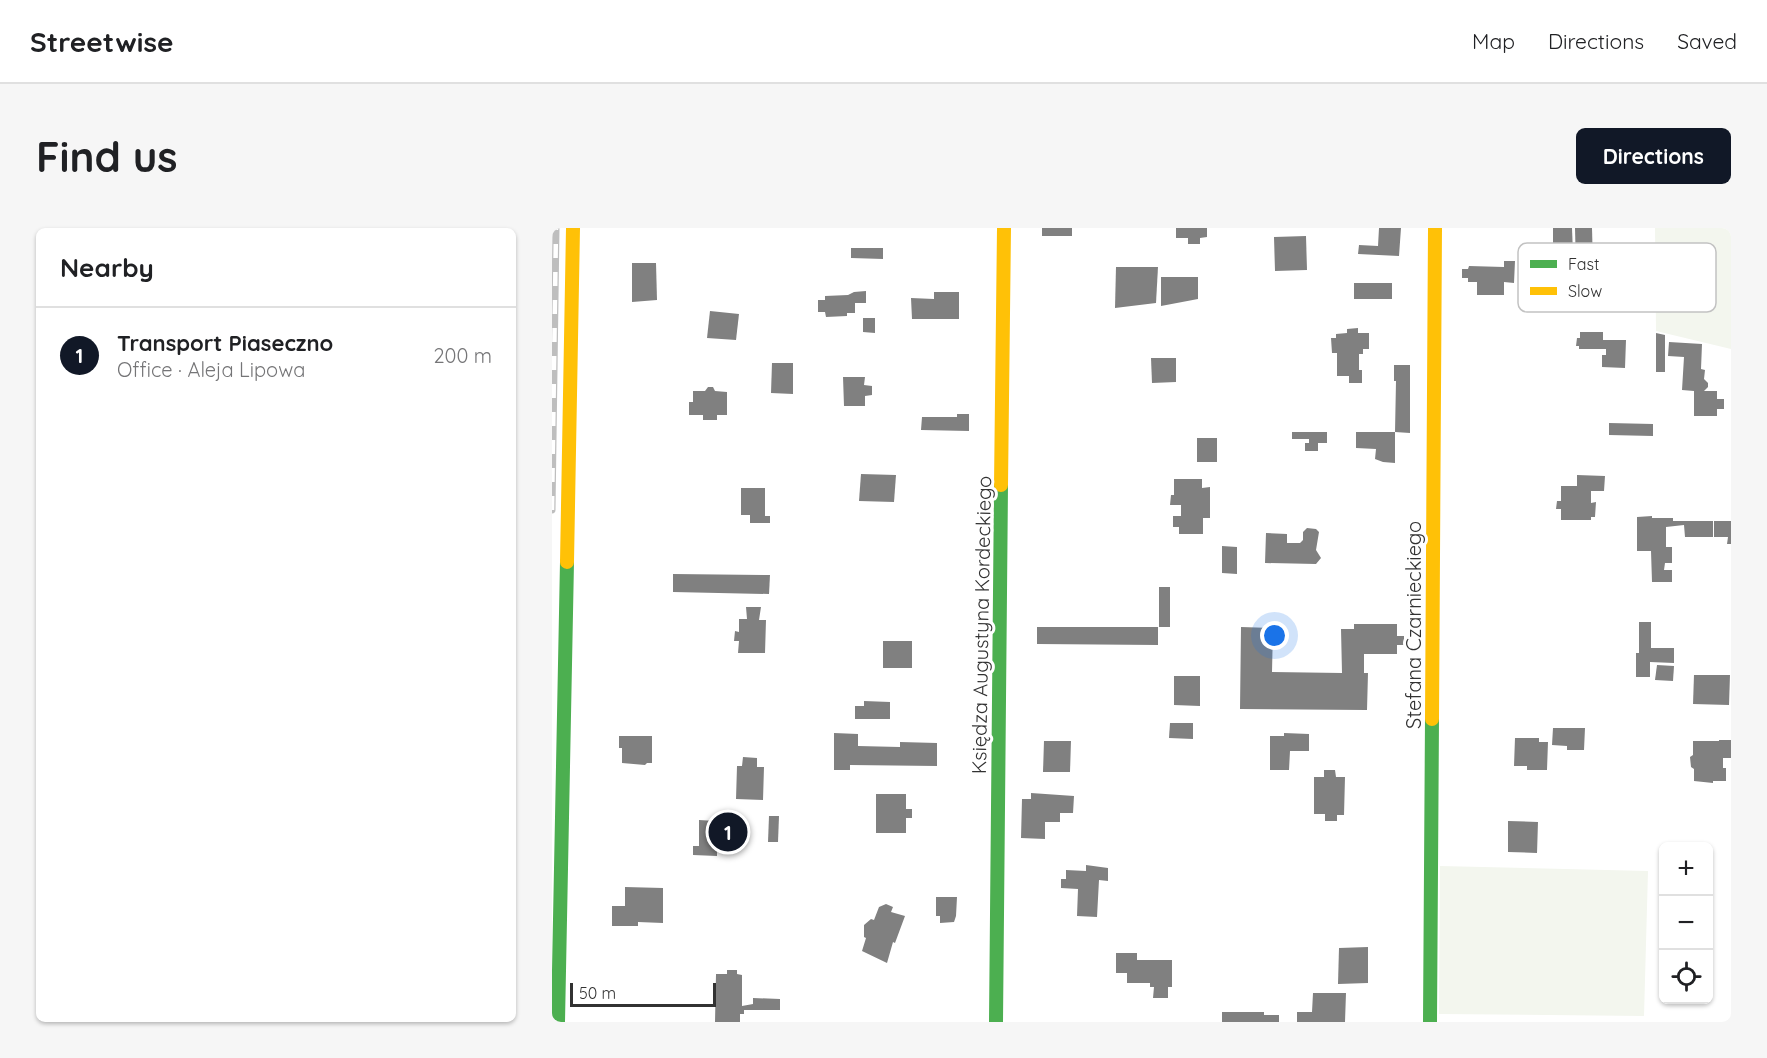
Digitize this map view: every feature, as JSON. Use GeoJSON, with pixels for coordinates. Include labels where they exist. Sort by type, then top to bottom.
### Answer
{"type":"FeatureCollection","features":[{"type":"Feature","properties":{"kind":"street"},"geometry":{"type":"LineString","coordinates":[[558,1022],[573,228]]}},
{"type":"Feature","properties":{"kind":"street","name":"Księdza Augustyna Kordeckiego"},"geometry":{"type":"LineString","coordinates":[[996,1022],[1004,228]]}},
{"type":"Feature","properties":{"kind":"street","name":"Stefana Czarnieckiego"},"geometry":{"type":"LineString","coordinates":[[1430,1022],[1435,228]]}},
{"type":"Feature","properties":{"kind":"shaded area"},"geometry":{"type":"Polygon","coordinates":[[[1655,228],[1731,228],[1731,349],[1656,331],[1656,312],[1716,312],[1716,243],[1655,243],[1655,228]]]}},
{"type":"Feature","properties":{"kind":"shaded area"},"geometry":{"type":"Polygon","coordinates":[[[1440,866],[1648,871],[1644,1016],[1439,1014],[1440,866]]]}},
{"type":"Feature","properties":{"kind":"building"},"geometry":{"type":"Polygon","coordinates":[[[1042,228],[1072,228],[1072,236],[1042,236],[1042,228]]]}},
{"type":"Feature","properties":{"kind":"building"},"geometry":{"type":"Polygon","coordinates":[[[1176,228],[1207,228],[1207,237],[1200,238],[1200,244],[1188,244],[1188,238],[1176,238],[1176,228]]]}},
{"type":"Feature","properties":{"kind":"building"},"geometry":{"type":"Polygon","coordinates":[[[1379,228],[1401,228],[1399,256],[1358,254],[1359,245],[1378,246],[1379,228]]]}},
{"type":"Feature","properties":{"kind":"building"},"geometry":{"type":"Polygon","coordinates":[[[1553,228],[1572,228],[1573,243],[1553,243],[1553,228]]]}},
{"type":"Feature","properties":{"kind":"building"},"geometry":{"type":"Polygon","coordinates":[[[1575,228],[1592,228],[1592,243],[1575,243],[1575,228]]]}},
{"type":"Feature","properties":{"kind":"building"},"geometry":{"type":"Polygon","coordinates":[[[1306,236],[1307,270],[1275,271],[1274,237],[1306,236]]]}},
{"type":"Feature","properties":{"kind":"building"},"geometry":{"type":"Polygon","coordinates":[[[851,248],[883,248],[883,259],[851,258],[851,248]]]}},
{"type":"Feature","properties":{"kind":"building"},"geometry":{"type":"Polygon","coordinates":[[[1504,261],[1515,261],[1514,283],[1504,282],[1504,295],[1477,295],[1477,282],[1468,282],[1468,278],[1462,278],[1462,269],[1468,269],[1469,266],[1504,267],[1504,261]]]}},
{"type":"Feature","properties":{"kind":"building"},"geometry":{"type":"Polygon","coordinates":[[[632,263],[656,263],[657,300],[632,302],[632,263]]]}},
{"type":"Feature","properties":{"kind":"building"},"geometry":{"type":"Polygon","coordinates":[[[1116,267],[1158,267],[1156,303],[1115,308],[1116,267]]]}},
{"type":"Feature","properties":{"kind":"building"},"geometry":{"type":"Polygon","coordinates":[[[1161,277],[1198,277],[1198,299],[1161,306],[1161,277]]]}},
{"type":"Feature","properties":{"kind":"building"},"geometry":{"type":"Polygon","coordinates":[[[1354,283],[1392,283],[1392,299],[1354,299],[1354,283]]]}},
{"type":"Feature","properties":{"kind":"building"},"geometry":{"type":"Polygon","coordinates":[[[866,291],[866,303],[855,303],[855,313],[847,313],[847,316],[826,317],[825,312],[818,312],[818,300],[825,300],[825,296],[866,291]]]}},
{"type":"Feature","properties":{"kind":"building"},"geometry":{"type":"Polygon","coordinates":[[[934,292],[959,292],[959,319],[912,319],[911,298],[934,299],[934,292]]]}},
{"type":"Feature","properties":{"kind":"building"},"geometry":{"type":"Polygon","coordinates":[[[710,311],[739,314],[736,340],[707,338],[710,311]]]}},
{"type":"Feature","properties":{"kind":"building"},"geometry":{"type":"Polygon","coordinates":[[[863,318],[875,318],[875,333],[863,332],[863,318]]]}},
{"type":"Feature","properties":{"kind":"building"},"geometry":{"type":"Polygon","coordinates":[[[1358,328],[1358,333],[1369,333],[1369,349],[1363,349],[1363,354],[1359,354],[1362,383],[1349,383],[1349,376],[1337,376],[1337,353],[1332,353],[1331,338],[1336,338],[1336,334],[1347,333],[1347,329],[1358,328]]]}},
{"type":"Feature","properties":{"kind":"building"},"geometry":{"type":"Polygon","coordinates":[[[1580,332],[1603,332],[1603,340],[1626,340],[1625,368],[1602,367],[1602,355],[1606,355],[1606,349],[1579,349],[1579,346],[1576,346],[1580,332]]]}},
{"type":"Feature","properties":{"kind":"building"},"geometry":{"type":"Polygon","coordinates":[[[1656,333],[1665,335],[1665,372],[1656,372],[1656,333]]]}},
{"type":"Feature","properties":{"kind":"building"},"geometry":{"type":"Polygon","coordinates":[[[1669,342],[1702,344],[1701,369],[1705,370],[1704,379],[1708,383],[1704,391],[1717,391],[1717,399],[1724,399],[1724,409],[1717,409],[1717,416],[1694,416],[1694,391],[1682,390],[1684,357],[1668,356],[1669,342]]]}},
{"type":"Feature","properties":{"kind":"building"},"geometry":{"type":"Polygon","coordinates":[[[1151,358],[1176,358],[1176,382],[1152,383],[1151,358]]]}},
{"type":"Feature","properties":{"kind":"building"},"geometry":{"type":"Polygon","coordinates":[[[772,363],[793,363],[793,394],[771,393],[772,363]]]}},
{"type":"Feature","properties":{"kind":"building"},"geometry":{"type":"Polygon","coordinates":[[[1394,365],[1410,365],[1410,433],[1395,432],[1394,365]]]}},
{"type":"Feature","properties":{"kind":"building"},"geometry":{"type":"Polygon","coordinates":[[[843,377],[865,377],[864,385],[872,386],[872,395],[865,396],[865,406],[844,406],[843,377]]]}},
{"type":"Feature","properties":{"kind":"building"},"geometry":{"type":"Polygon","coordinates":[[[708,387],[713,387],[715,391],[727,392],[727,415],[717,415],[717,420],[703,420],[703,415],[689,415],[689,402],[693,402],[693,391],[705,391],[708,387]]]}},
{"type":"Feature","properties":{"kind":"building"},"geometry":{"type":"Polygon","coordinates":[[[957,414],[969,414],[969,431],[921,430],[922,417],[957,417],[957,414]]]}},
{"type":"Feature","properties":{"kind":"building"},"geometry":{"type":"Polygon","coordinates":[[[1609,423],[1653,424],[1653,436],[1609,435],[1609,423]]]}},
{"type":"Feature","properties":{"kind":"building"},"geometry":{"type":"Polygon","coordinates":[[[1292,432],[1327,432],[1327,443],[1318,443],[1318,451],[1305,451],[1305,443],[1309,443],[1309,439],[1292,439],[1292,432]]]}},
{"type":"Feature","properties":{"kind":"building"},"geometry":{"type":"Polygon","coordinates":[[[1356,432],[1395,432],[1395,463],[1375,459],[1376,449],[1356,448],[1356,432]]]}},
{"type":"Feature","properties":{"kind":"building"},"geometry":{"type":"Polygon","coordinates":[[[1197,438],[1217,438],[1217,462],[1197,462],[1197,438]]]}},
{"type":"Feature","properties":{"kind":"building"},"geometry":{"type":"Polygon","coordinates":[[[861,474],[896,475],[894,502],[859,501],[861,474]]]}},
{"type":"Feature","properties":{"kind":"building"},"geometry":{"type":"Polygon","coordinates":[[[1577,475],[1605,476],[1604,491],[1591,491],[1591,503],[1596,502],[1595,517],[1591,517],[1591,520],[1561,520],[1561,509],[1556,509],[1557,501],[1561,501],[1561,486],[1577,486],[1577,475]]]}},
{"type":"Feature","properties":{"kind":"building"},"geometry":{"type":"Polygon","coordinates":[[[1174,479],[1202,479],[1202,488],[1210,487],[1210,518],[1203,518],[1203,534],[1179,534],[1179,527],[1173,527],[1173,516],[1181,516],[1181,505],[1170,505],[1171,495],[1174,495],[1174,479]]]}},
{"type":"Feature","properties":{"kind":"building"},"geometry":{"type":"Polygon","coordinates":[[[741,488],[765,488],[765,516],[770,516],[770,523],[750,523],[750,515],[741,515],[741,488]]]}},
{"type":"Feature","properties":{"kind":"building"},"geometry":{"type":"Polygon","coordinates":[[[1652,516],[1652,518],[1673,518],[1673,521],[1713,521],[1713,537],[1685,537],[1684,525],[1666,527],[1666,547],[1672,547],[1672,563],[1665,563],[1664,570],[1672,570],[1672,582],[1652,582],[1651,551],[1637,551],[1637,517],[1652,516]]]}},
{"type":"Feature","properties":{"kind":"building"},"geometry":{"type":"Polygon","coordinates":[[[1714,521],[1731,521],[1731,544],[1727,544],[1728,537],[1714,537],[1714,521]]]}},
{"type":"Feature","properties":{"kind":"building"},"geometry":{"type":"Polygon","coordinates":[[[1307,528],[1316,529],[1319,532],[1316,550],[1321,558],[1316,564],[1265,563],[1266,533],[1287,534],[1287,543],[1300,543],[1303,540],[1303,532],[1307,528]]]}},
{"type":"Feature","properties":{"kind":"building"},"geometry":{"type":"Polygon","coordinates":[[[1222,546],[1237,547],[1237,574],[1222,573],[1222,546]]]}},
{"type":"Feature","properties":{"kind":"building"},"geometry":{"type":"Polygon","coordinates":[[[673,574],[770,575],[769,594],[673,592],[673,574]]]}},
{"type":"Feature","properties":{"kind":"building"},"geometry":{"type":"Polygon","coordinates":[[[1159,587],[1170,587],[1170,627],[1159,627],[1159,587]]]}},
{"type":"Feature","properties":{"kind":"building"},"geometry":{"type":"Polygon","coordinates":[[[746,607],[761,607],[759,620],[766,620],[765,653],[738,653],[739,641],[734,641],[735,631],[739,632],[739,619],[747,619],[746,607]]]}},
{"type":"Feature","properties":{"kind":"building"},"geometry":{"type":"Polygon","coordinates":[[[1639,622],[1651,622],[1651,648],[1674,648],[1674,663],[1650,662],[1650,677],[1636,677],[1639,622]]]}},
{"type":"Feature","properties":{"kind":"building"},"geometry":{"type":"Polygon","coordinates":[[[1354,624],[1397,624],[1397,636],[1404,636],[1404,645],[1397,645],[1397,654],[1364,654],[1364,673],[1368,673],[1367,710],[1240,709],[1241,627],[1273,628],[1272,672],[1342,673],[1341,629],[1354,629],[1354,624]]]}},
{"type":"Feature","properties":{"kind":"building"},"geometry":{"type":"Polygon","coordinates":[[[1037,627],[1158,627],[1158,645],[1037,644],[1037,627]]]}},
{"type":"Feature","properties":{"kind":"building"},"geometry":{"type":"Polygon","coordinates":[[[883,641],[912,641],[912,668],[883,668],[883,641]]]}},
{"type":"Feature","properties":{"kind":"building"},"geometry":{"type":"Polygon","coordinates":[[[1657,665],[1674,666],[1673,681],[1655,680],[1657,665]]]}},
{"type":"Feature","properties":{"kind":"building"},"geometry":{"type":"Polygon","coordinates":[[[1694,675],[1730,675],[1729,705],[1693,704],[1694,675]]]}},
{"type":"Feature","properties":{"kind":"building"},"geometry":{"type":"Polygon","coordinates":[[[1174,676],[1200,676],[1200,706],[1174,705],[1174,676]]]}},
{"type":"Feature","properties":{"kind":"building"},"geometry":{"type":"Polygon","coordinates":[[[864,701],[890,702],[890,719],[855,719],[855,706],[864,706],[864,701]]]}},
{"type":"Feature","properties":{"kind":"building"},"geometry":{"type":"Polygon","coordinates":[[[1170,723],[1193,723],[1193,739],[1169,738],[1170,723]]]}},
{"type":"Feature","properties":{"kind":"building"},"geometry":{"type":"Polygon","coordinates":[[[1553,728],[1585,728],[1584,750],[1567,750],[1567,746],[1552,745],[1553,728]]]}},
{"type":"Feature","properties":{"kind":"building"},"geometry":{"type":"Polygon","coordinates":[[[834,733],[858,734],[858,746],[900,747],[900,742],[937,743],[937,766],[850,765],[850,770],[834,770],[834,733]]]}},
{"type":"Feature","properties":{"kind":"building"},"geometry":{"type":"Polygon","coordinates":[[[1284,733],[1309,734],[1309,751],[1290,751],[1289,770],[1270,770],[1270,736],[1284,736],[1284,733]]]}},
{"type":"Feature","properties":{"kind":"building"},"geometry":{"type":"Polygon","coordinates":[[[619,736],[652,736],[652,763],[645,765],[622,763],[619,736]]]}},
{"type":"Feature","properties":{"kind":"building"},"geometry":{"type":"Polygon","coordinates":[[[1515,738],[1539,738],[1539,742],[1548,742],[1547,770],[1527,770],[1527,766],[1514,766],[1515,738]]]}},
{"type":"Feature","properties":{"kind":"building"},"geometry":{"type":"Polygon","coordinates":[[[1731,740],[1731,758],[1723,758],[1726,781],[1713,781],[1713,783],[1694,781],[1694,769],[1691,767],[1690,757],[1693,755],[1693,741],[1731,740]]]}},
{"type":"Feature","properties":{"kind":"building"},"geometry":{"type":"Polygon","coordinates":[[[1044,741],[1071,741],[1070,772],[1043,772],[1044,741]]]}},
{"type":"Feature","properties":{"kind":"building"},"geometry":{"type":"Polygon","coordinates":[[[743,757],[757,758],[757,767],[764,767],[763,800],[736,799],[737,766],[742,766],[743,757]]]}},
{"type":"Feature","properties":{"kind":"building"},"geometry":{"type":"Polygon","coordinates":[[[1324,770],[1335,770],[1336,777],[1345,777],[1344,815],[1337,815],[1337,821],[1325,821],[1325,814],[1314,814],[1314,777],[1324,777],[1324,770]]]}},
{"type":"Feature","properties":{"kind":"building"},"geometry":{"type":"Polygon","coordinates":[[[1031,793],[1074,796],[1073,813],[1060,813],[1060,822],[1045,822],[1045,839],[1021,838],[1022,799],[1031,799],[1031,793]]]}},
{"type":"Feature","properties":{"kind":"building"},"geometry":{"type":"Polygon","coordinates":[[[876,794],[906,794],[906,809],[912,809],[912,818],[906,818],[906,833],[876,833],[876,794]]]}},
{"type":"Feature","properties":{"kind":"building"},"geometry":{"type":"Polygon","coordinates":[[[769,816],[779,816],[778,842],[768,842],[769,816]]]}},
{"type":"Feature","properties":{"kind":"building"},"geometry":{"type":"Polygon","coordinates":[[[716,819],[739,820],[738,845],[717,844],[717,856],[693,855],[693,846],[699,846],[699,820],[716,821],[716,819]]]}},
{"type":"Feature","properties":{"kind":"building"},"geometry":{"type":"Polygon","coordinates":[[[1508,821],[1538,822],[1537,853],[1508,852],[1508,821]]]}},
{"type":"Feature","properties":{"kind":"building"},"geometry":{"type":"Polygon","coordinates":[[[1086,865],[1108,868],[1108,881],[1099,880],[1097,917],[1077,916],[1078,889],[1061,888],[1061,879],[1066,879],[1066,870],[1086,871],[1086,865]]]}},
{"type":"Feature","properties":{"kind":"building"},"geometry":{"type":"Polygon","coordinates":[[[625,887],[663,888],[663,923],[638,922],[638,926],[612,926],[612,906],[625,906],[625,887]]]}},
{"type":"Feature","properties":{"kind":"building"},"geometry":{"type":"Polygon","coordinates":[[[936,897],[957,897],[954,922],[940,923],[940,916],[936,916],[936,897]]]}},
{"type":"Feature","properties":{"kind":"building"},"geometry":{"type":"Polygon","coordinates":[[[886,904],[893,907],[891,912],[905,916],[895,943],[893,942],[887,963],[862,951],[866,938],[864,937],[864,925],[871,919],[874,920],[879,907],[886,904]]]}},
{"type":"Feature","properties":{"kind":"building"},"geometry":{"type":"Polygon","coordinates":[[[1368,947],[1368,983],[1338,984],[1339,948],[1368,947]]]}},
{"type":"Feature","properties":{"kind":"building"},"geometry":{"type":"Polygon","coordinates":[[[1116,953],[1137,953],[1137,960],[1172,960],[1172,987],[1168,987],[1168,998],[1153,998],[1154,987],[1150,987],[1150,983],[1127,983],[1127,973],[1116,973],[1116,953]]]}},
{"type":"Feature","properties":{"kind":"building"},"geometry":{"type":"Polygon","coordinates":[[[727,970],[737,970],[737,974],[742,975],[742,1006],[753,1004],[753,998],[780,999],[780,1010],[744,1010],[744,1014],[740,1014],[740,1022],[715,1022],[716,974],[727,974],[727,970]]]}},
{"type":"Feature","properties":{"kind":"building"},"geometry":{"type":"Polygon","coordinates":[[[1313,993],[1346,993],[1345,1022],[1297,1022],[1297,1012],[1312,1012],[1313,993]]]}},
{"type":"Feature","properties":{"kind":"building"},"geometry":{"type":"Polygon","coordinates":[[[1222,1012],[1264,1012],[1264,1015],[1279,1015],[1279,1022],[1222,1022],[1222,1012]]]}},
{"type":"Feature","properties":{"kind":"railway"},"geometry":{"type":"LineString","coordinates":[[552,510],[556,228]]}},
{"type":"Feature","properties":{"kind":"traffic: fast"},"geometry":{"type":"LineString","coordinates":[[996,1022],[1001,485]]}},
{"type":"Feature","properties":{"kind":"traffic: fast"},"geometry":{"type":"LineString","coordinates":[[558,1022],[567,562]]}},
{"type":"Feature","properties":{"kind":"traffic: fast"},"geometry":{"type":"LineString","coordinates":[[1430,1022],[1432,719]]}},
{"type":"Feature","properties":{"kind":"traffic: slow"},"geometry":{"type":"LineString","coordinates":[[567,562],[573,228]]}},
{"type":"Feature","properties":{"kind":"traffic: slow"},"geometry":{"type":"LineString","coordinates":[[1001,485],[1004,228]]}},
{"type":"Feature","properties":{"kind":"traffic: slow"},"geometry":{"type":"LineString","coordinates":[[1432,719],[1435,228]]}},
{"type":"Feature","properties":{"kind":"place","name":"Transport Piaseczno"},"geometry":{"type":"Point","coordinates":[728,832]}}]}
